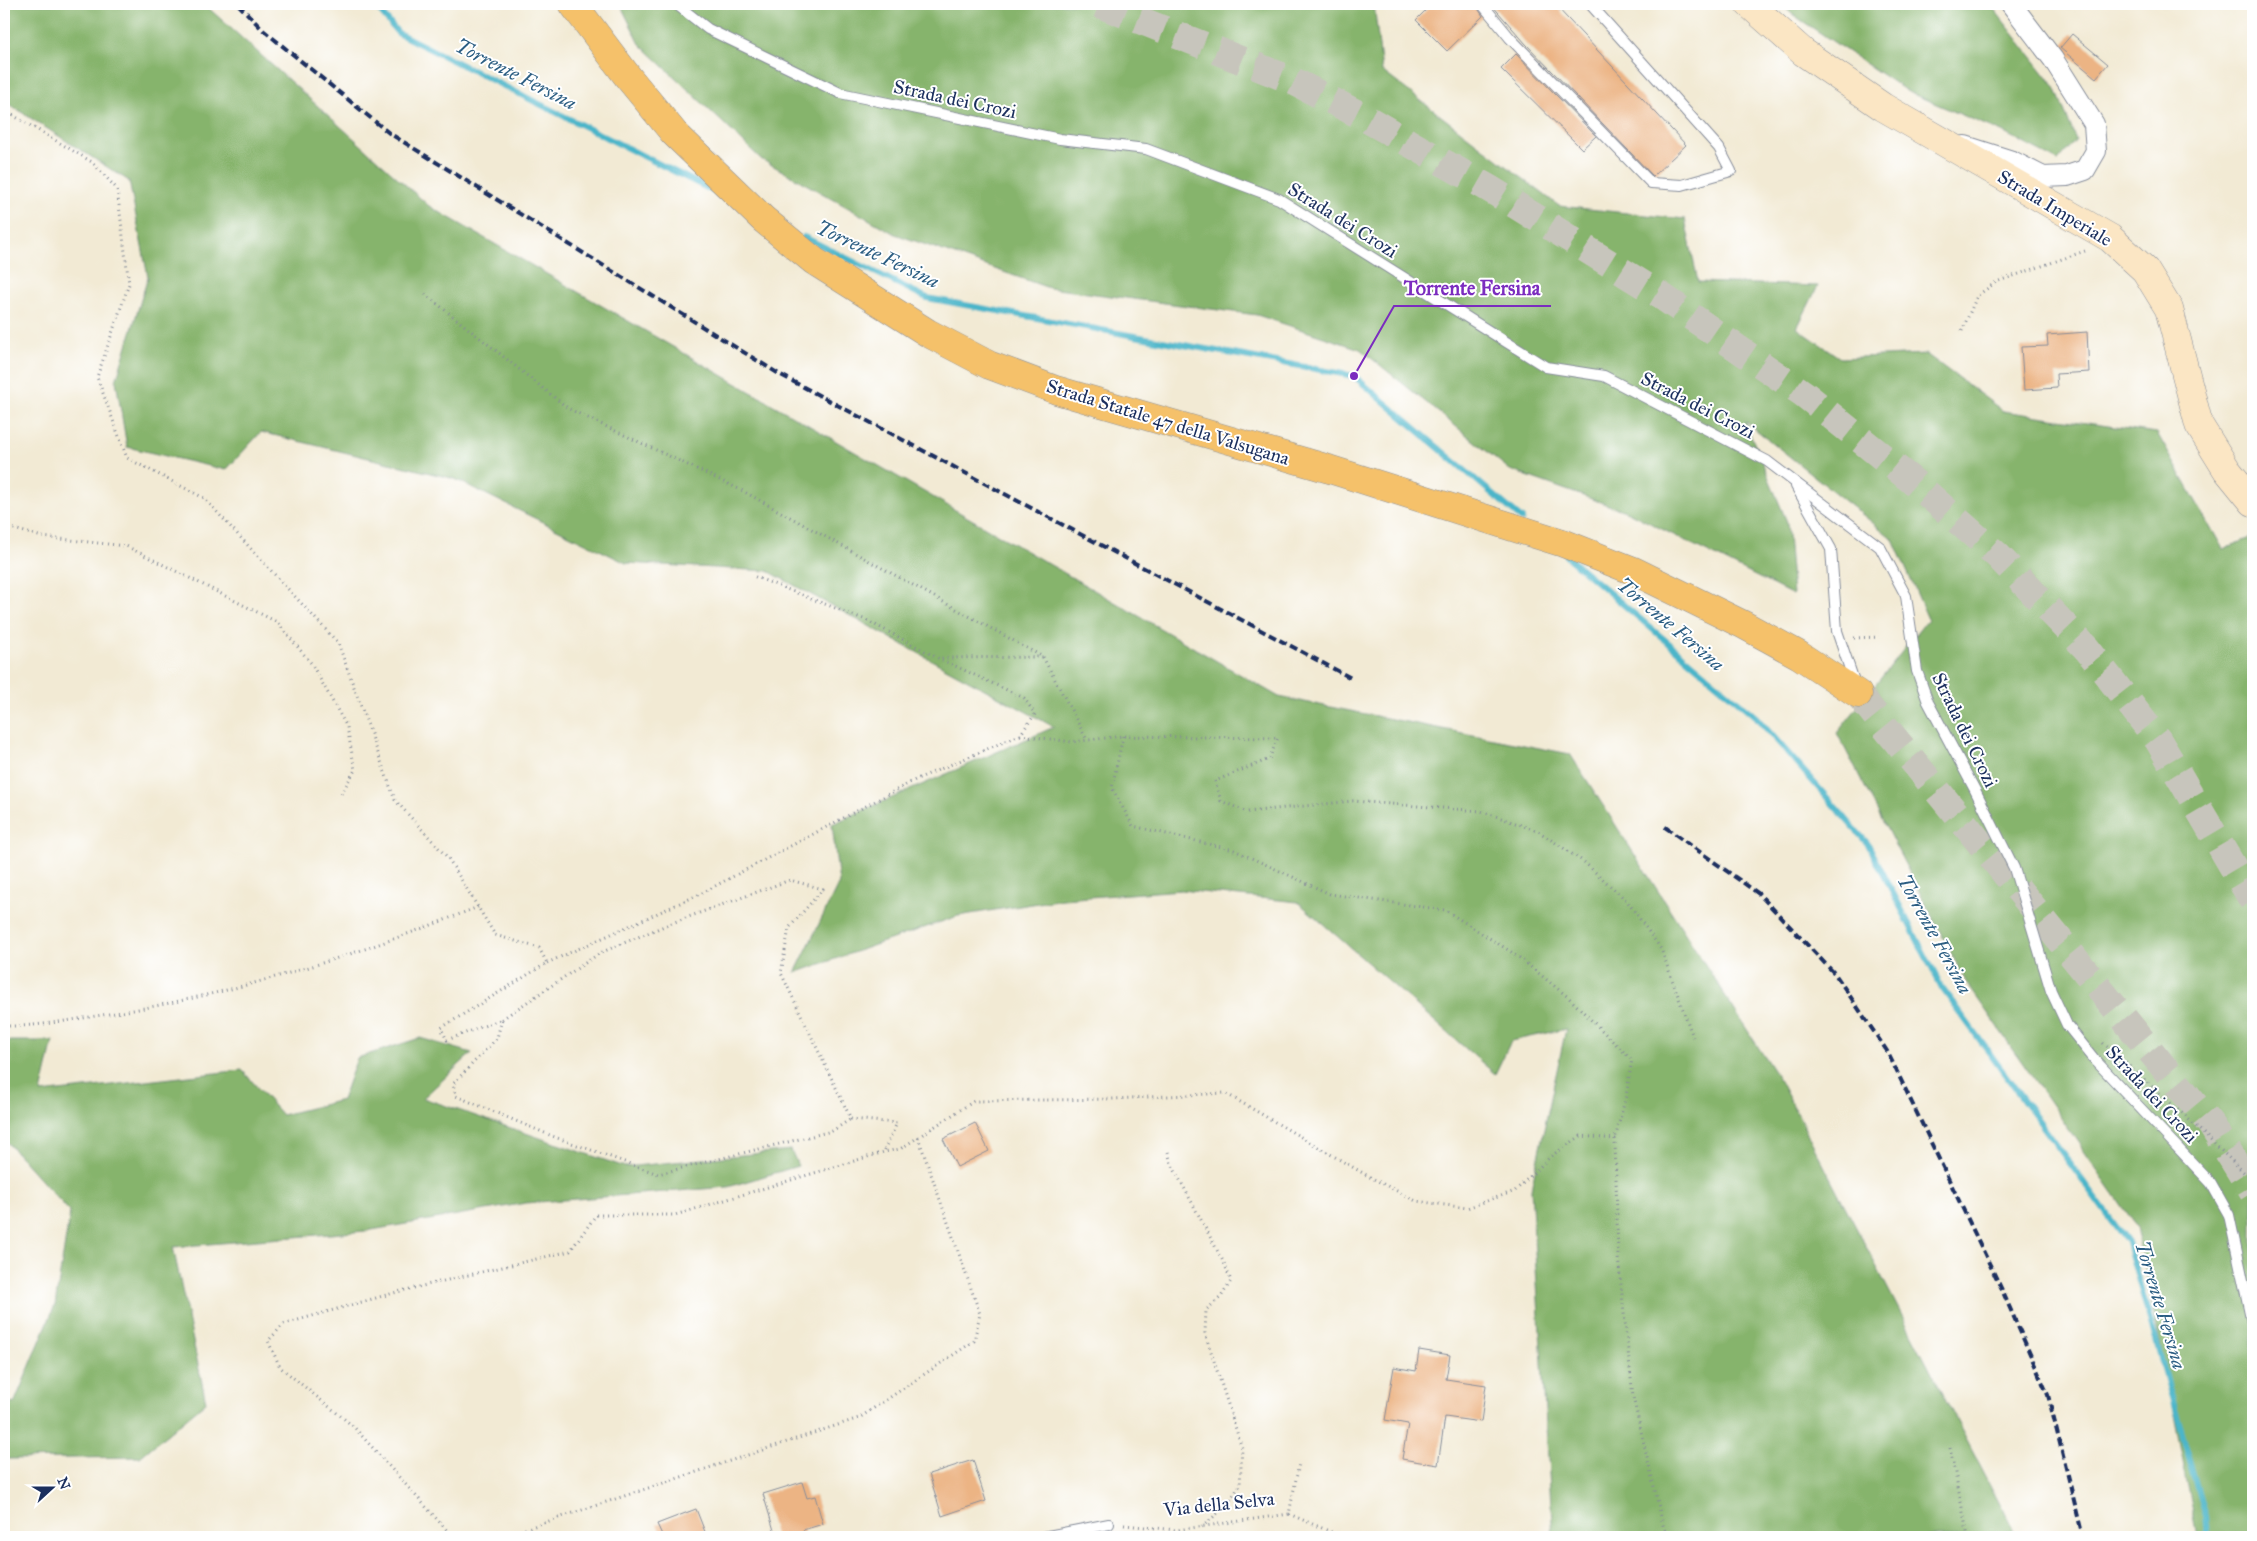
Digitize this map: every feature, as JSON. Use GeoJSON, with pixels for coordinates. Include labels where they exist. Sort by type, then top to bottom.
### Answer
{"type":"FeatureCollection","features":[{"type":"Feature","properties":{"kind":"highway","name":"Strada Statale 47 della Valsugana"},"geometry":{"type":"LineString","coordinates":[[573,4],[628,77],[674,133],[756,213],[814,261],[855,289],[928,333],[989,365],[1056,390],[1329,469],[1572,547],[1634,571],[1744,624],[1799,655],[1858,694]]}},
{"type":"Feature","properties":{"kind":"street","name":"Strada Imperiale"},"geometry":{"type":"LineString","coordinates":[[1749,4],[1803,52],[1884,107],[2110,238],[2144,270],[2168,309],[2199,425],[2227,470],[2253,502]]}},
{"type":"Feature","properties":{"kind":"street"},"geometry":{"type":"LineString","coordinates":[[1937,138],[2005,158],[2042,177],[2067,176],[2085,170],[2096,151],[2094,124],[2053,59],[2010,4]]}},
{"type":"Feature","properties":{"kind":"lane","name":"Strada dei Crozi"},"geometry":{"type":"LineString","coordinates":[[676,4],[708,29],[840,93],[1060,139],[1146,149],[1279,199],[1546,367],[1604,376],[1767,461],[1880,547],[1906,596],[1917,671],[1928,702],[2014,868],[2051,991],[2067,1025],[2095,1060],[2211,1183],[2229,1215],[2253,1326]]}},
{"type":"Feature","properties":{"kind":"lane"},"geometry":{"type":"LineString","coordinates":[[1482,4],[1510,38],[1651,183],[1682,185],[1732,171],[1719,148],[1590,4]]}},
{"type":"Feature","properties":{"kind":"lane"},"geometry":{"type":"LineString","coordinates":[[1793,481],[1831,549],[1839,639],[1858,694]]}},
{"type":"Feature","properties":{"kind":"lane"},"geometry":{"type":"LineString","coordinates":[[1043,1537],[1109,1524]]}},
{"type":"Feature","properties":{"kind":"path"},"geometry":{"type":"LineString","coordinates":[[4,110],[92,162],[117,189],[129,284],[97,377],[127,458],[204,498],[338,643],[395,800],[448,858],[495,935],[539,948],[547,963]]}},
{"type":"Feature","properties":{"kind":"path"},"geometry":{"type":"LineString","coordinates":[[1962,331],[1977,296],[1996,282],[2077,256],[2110,238]]}},
{"type":"Feature","properties":{"kind":"path"},"geometry":{"type":"LineString","coordinates":[[425,294],[569,409],[741,490],[1043,657],[1087,740]]}},
{"type":"Feature","properties":{"kind":"path"},"geometry":{"type":"LineString","coordinates":[[4,526],[42,537],[126,546],[277,622],[311,663],[347,727],[355,770],[341,794]]}},
{"type":"Feature","properties":{"kind":"path"},"geometry":{"type":"LineString","coordinates":[[753,576],[866,620],[938,658],[1024,698],[1034,714],[1020,735]]}},
{"type":"Feature","properties":{"kind":"path"},"geometry":{"type":"LineString","coordinates":[[1839,639],[1879,637]]}},
{"type":"Feature","properties":{"kind":"path"},"geometry":{"type":"LineString","coordinates":[[938,658],[1043,657]]}},
{"type":"Feature","properties":{"kind":"path"},"geometry":{"type":"LineString","coordinates":[[851,1119],[781,974],[789,928],[823,890],[790,880],[670,924],[600,953],[502,1018],[447,1040],[441,1028],[547,963],[700,894],[917,779],[1020,735],[1072,742],[1124,736],[1278,738],[1269,759],[1215,781],[1221,801],[1247,812],[1353,801],[1481,811],[1538,831],[1584,862],[1627,901],[1660,949],[1693,1038]]}},
{"type":"Feature","properties":{"kind":"path"},"geometry":{"type":"LineString","coordinates":[[1124,736],[1112,788],[1133,826],[1234,850],[1330,894],[1444,910],[1516,955],[1568,998],[1632,1060],[1626,1096],[1615,1139],[1618,1256],[1633,1397],[1664,1529],[1669,1537]]}},
{"type":"Feature","properties":{"kind":"path"},"geometry":{"type":"LineString","coordinates":[[4,1026],[78,1019],[157,1007],[280,975],[398,938],[478,907]]}},
{"type":"Feature","properties":{"kind":"path"},"geometry":{"type":"LineString","coordinates":[[502,1018],[497,1038],[453,1084],[456,1096],[552,1136],[658,1174],[832,1130],[851,1119],[897,1123],[884,1152]]}},
{"type":"Feature","properties":{"kind":"path"},"geometry":{"type":"LineString","coordinates":[[2098,1038],[2182,1113],[2253,1181]]}},
{"type":"Feature","properties":{"kind":"path"},"geometry":{"type":"LineString","coordinates":[[453,1537],[353,1426],[280,1367],[268,1341],[284,1324],[398,1292],[570,1251],[596,1216],[675,1215],[884,1152],[900,1149],[974,1101],[1112,1099],[1225,1093],[1368,1176],[1416,1201],[1467,1208],[1515,1191],[1552,1156],[1581,1136],[1615,1139]]}},
{"type":"Feature","properties":{"kind":"path"},"geometry":{"type":"LineString","coordinates":[[501,1537],[859,1418],[974,1341],[980,1314],[918,1137]]}},
{"type":"Feature","properties":{"kind":"path"},"geometry":{"type":"LineString","coordinates":[[1168,1152],[1170,1163],[1225,1265],[1231,1282],[1221,1297],[1206,1310],[1205,1333],[1242,1448],[1240,1485],[1226,1506],[1202,1527]]}},
{"type":"Feature","properties":{"kind":"path"},"geometry":{"type":"LineString","coordinates":[[1950,1448],[1968,1537]]}},
{"type":"Feature","properties":{"kind":"path","name":"Via della Selva"},"geometry":{"type":"LineString","coordinates":[[1109,1524],[1177,1530],[1288,1514],[1299,1464]]}},
{"type":"Feature","properties":{"kind":"path"},"geometry":{"type":"LineString","coordinates":[[1288,1514],[1336,1534],[1360,1537]]}},
{"type":"Feature","properties":{"kind":"green space"},"geometry":{"type":"Polygon","coordinates":[[[4,4],[204,4],[429,206],[1279,697],[1570,754],[1780,1081],[2017,1537],[1553,1537],[1531,1189],[1566,1029],[1511,1041],[1495,1074],[1298,902],[1181,890],[1063,899],[958,916],[795,973],[839,883],[832,824],[1054,727],[768,571],[626,563],[455,479],[261,432],[226,470],[127,447],[116,381],[148,277],[129,181],[4,101],[4,4]]]}},
{"type":"Feature","properties":{"kind":"green space"},"geometry":{"type":"Polygon","coordinates":[[[620,4],[1374,4],[1382,71],[1559,206],[1685,219],[1698,282],[1818,286],[1797,328],[1840,358],[1926,354],[2003,411],[2157,433],[2223,549],[2253,537],[2253,1537],[2198,1537],[2137,1227],[1966,982],[1837,733],[1928,619],[1893,539],[1745,421],[1787,522],[1793,595],[1628,512],[1510,470],[1360,349],[1257,315],[1049,288],[895,234],[761,159],[640,44],[620,4]]]}},
{"type":"Feature","properties":{"kind":"green space"},"geometry":{"type":"Polygon","coordinates":[[[1781,4],[1990,4],[2055,87],[2076,140],[2058,161],[2002,132],[1908,92],[1792,14],[1781,4]]]}},
{"type":"Feature","properties":{"kind":"green space"},"geometry":{"type":"Polygon","coordinates":[[[420,1038],[472,1053],[423,1098],[625,1167],[791,1150],[798,1166],[728,1187],[526,1203],[366,1231],[173,1247],[206,1402],[140,1457],[8,1459],[4,1457],[4,1399],[14,1404],[55,1305],[70,1212],[4,1139],[4,1041],[53,1041],[41,1093],[242,1070],[282,1115],[342,1100],[357,1058],[420,1038]]]}},
{"type":"Feature","properties":{"kind":"building"},"geometry":{"type":"Polygon","coordinates":[[[1432,4],[1475,4],[1483,16],[1447,51],[1416,20],[1432,4]]]}},
{"type":"Feature","properties":{"kind":"building"},"geometry":{"type":"Polygon","coordinates":[[[1491,4],[1554,4],[1686,145],[1653,176],[1526,44],[1491,4]]]}},
{"type":"Feature","properties":{"kind":"building"},"geometry":{"type":"Polygon","coordinates":[[[2072,34],[2108,64],[2096,78],[2060,48],[2072,34]]]}},
{"type":"Feature","properties":{"kind":"building"},"geometry":{"type":"Polygon","coordinates":[[[1516,54],[1596,136],[1582,149],[1501,69],[1516,54]]]}},
{"type":"Feature","properties":{"kind":"building"},"geometry":{"type":"Polygon","coordinates":[[[2087,332],[2089,372],[2056,374],[2057,388],[2024,390],[2021,347],[2048,346],[2047,335],[2087,332]]]}},
{"type":"Feature","properties":{"kind":"building"},"geometry":{"type":"Polygon","coordinates":[[[975,1123],[989,1151],[957,1167],[943,1139],[975,1123]]]}},
{"type":"Feature","properties":{"kind":"building"},"geometry":{"type":"Polygon","coordinates":[[[1419,1350],[1450,1355],[1446,1379],[1486,1385],[1481,1422],[1445,1417],[1438,1465],[1402,1459],[1408,1424],[1385,1420],[1394,1367],[1416,1371],[1419,1350]]]}},
{"type":"Feature","properties":{"kind":"building"},"geometry":{"type":"Polygon","coordinates":[[[973,1460],[986,1501],[942,1516],[929,1474],[973,1460]]]}},
{"type":"Feature","properties":{"kind":"building"},"geometry":{"type":"Polygon","coordinates":[[[802,1482],[807,1498],[815,1496],[823,1524],[803,1530],[805,1537],[776,1537],[763,1494],[802,1482]]]}},
{"type":"Feature","properties":{"kind":"building"},"geometry":{"type":"Polygon","coordinates":[[[696,1509],[707,1537],[663,1537],[657,1524],[696,1509]]]}},
{"type":"Feature","properties":{"kind":"waterway","name":"Torrente Fersina"},"geometry":{"type":"LineString","coordinates":[[374,4],[398,33],[723,196]]}},
{"type":"Feature","properties":{"kind":"waterway","name":"Torrente Fersina"},"geometry":{"type":"LineString","coordinates":[[804,237],[927,298],[1354,376],[1522,519]]}},
{"type":"Feature","properties":{"kind":"waterway","name":"Torrente Fersina"},"geometry":{"type":"LineString","coordinates":[[1566,556],[1756,717],[1868,844],[1942,988],[2128,1243],[2206,1517],[2208,1537]]}},
{"type":"Feature","properties":{"kind":"tunnel"},"geometry":{"type":"LineString","coordinates":[[1099,4],[1291,80],[1360,115],[1490,189],[1660,295],[1804,394],[1915,483],[1998,556],[2087,649],[2158,740],[2253,901]]}},
{"type":"Feature","properties":{"kind":"tunnel"},"geometry":{"type":"LineString","coordinates":[[1858,694],[2212,1126],[2253,1192]]}},
{"type":"Feature","properties":{"kind":"railway"},"geometry":{"type":"LineString","coordinates":[[238,4],[263,30],[389,133],[779,374],[1351,678]]}},
{"type":"Feature","properties":{"kind":"railway"},"geometry":{"type":"LineString","coordinates":[[1665,827],[1759,894],[1835,974],[1887,1051],[2002,1290],[2048,1395],[2083,1537]]}},
{"type":"Feature","properties":{"kind":"place","name":"Torrente Fersina"},"geometry":{"type":"Point","coordinates":[1354,376]}}]}
